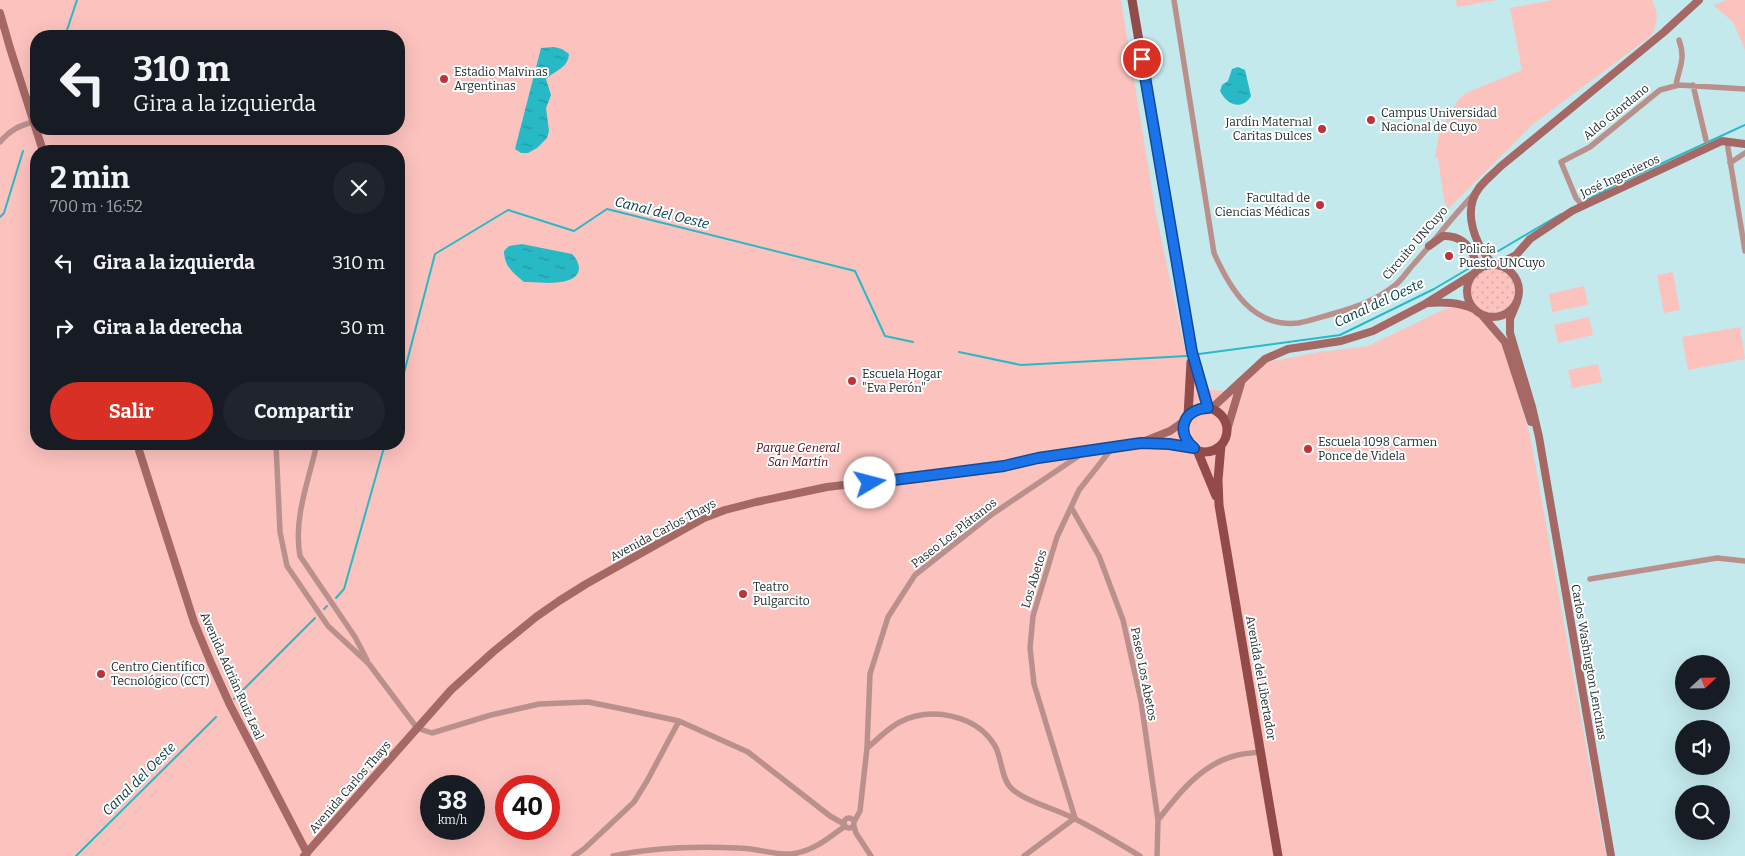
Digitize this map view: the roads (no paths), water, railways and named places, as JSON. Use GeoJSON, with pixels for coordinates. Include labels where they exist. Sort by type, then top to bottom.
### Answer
{"type":"FeatureCollection","features":[{"type":"Feature","properties":{"kind":"main road"},"geometry":{"type":"LineString","coordinates":[[1132,0],[1192,352],[1210,408],[1222,416],[1227,430],[1221,445],[1214,450],[1206,452],[1195,449],[1184,437],[1183,429],[1187,418],[1192,352]]}},
{"type":"Feature","properties":{"kind":"main road"},"geometry":{"type":"LineString","coordinates":[[1187,418],[1194,411],[1210,408]]}},
{"type":"Feature","properties":{"kind":"main road","name":"Avenida del Libertador"},"geometry":{"type":"LineString","coordinates":[[1221,445],[1218,480],[1219,505],[1278,856]]}},
{"type":"Feature","properties":{"kind":"main road","name":"Avenida del Libertador"},"geometry":{"type":"LineString","coordinates":[[1195,449],[1219,505]]}},
{"type":"Feature","properties":{"kind":"street","name":"Circuito UNCuyo"},"geometry":{"type":"LineString","coordinates":[[1174,0],[1214,253],[1225,277],[1237,296],[1254,312],[1266,319],[1284,322],[1299,322],[1362,305],[1394,286],[1478,188],[1664,32],[1699,0]]}},
{"type":"Feature","properties":{"kind":"street"},"geometry":{"type":"LineString","coordinates":[[0,13],[30,112]]}},
{"type":"Feature","properties":{"kind":"street"},"geometry":{"type":"LineString","coordinates":[[1676,85],[1683,63],[1683,51],[1679,40]]}},
{"type":"Feature","properties":{"kind":"street","name":"Aldo Giordano"},"geometry":{"type":"LineString","coordinates":[[1583,206],[1576,198],[1561,162],[1590,147],[1660,90],[1676,85],[1745,89]]}},
{"type":"Feature","properties":{"kind":"street"},"geometry":{"type":"LineString","coordinates":[[1693,85],[1706,140]]}},
{"type":"Feature","properties":{"kind":"street"},"geometry":{"type":"LineString","coordinates":[[0,142],[7,133],[16,127],[30,123]]}},
{"type":"Feature","properties":{"kind":"street","name":"José Ingenieros"},"geometry":{"type":"LineString","coordinates":[[1495,265],[1516,254],[1530,239],[1572,211],[1722,142],[1745,144]]}},
{"type":"Feature","properties":{"kind":"street"},"geometry":{"type":"LineString","coordinates":[[1727,142],[1742,217],[1745,251]]}},
{"type":"Feature","properties":{"kind":"street"},"geometry":{"type":"LineString","coordinates":[[1730,163],[1745,152]]}},
{"type":"Feature","properties":{"kind":"street"},"geometry":{"type":"LineString","coordinates":[[1425,304],[1449,302],[1464,304],[1491,317],[1502,316],[1511,310],[1517,302],[1519,286],[1516,279],[1511,272],[1495,265],[1484,255],[1473,230],[1473,203],[1478,188]]}},
{"type":"Feature","properties":{"kind":"street"},"geometry":{"type":"LineString","coordinates":[[1430,246],[1443,236],[1458,238],[1468,245],[1474,255],[1477,271],[1470,281],[1468,292],[1470,302],[1479,312]]}},
{"type":"Feature","properties":{"kind":"street","name":"José Ingenieros"},"geometry":{"type":"LineString","coordinates":[[1511,272],[1516,254]]}},
{"type":"Feature","properties":{"kind":"street"},"geometry":{"type":"LineString","coordinates":[[1210,408],[1241,383],[1255,366],[1265,358],[1288,349],[1341,341],[1373,331],[1425,304],[1483,267],[1495,265]]}},
{"type":"Feature","properties":{"kind":"street","name":"Carlos Washington Lencinas"},"geometry":{"type":"LineString","coordinates":[[1517,302],[1510,319],[1510,333],[1532,407],[1545,472],[1611,856]]}},
{"type":"Feature","properties":{"kind":"street","name":"Carlos Washington Lencinas"},"geometry":{"type":"LineString","coordinates":[[1479,312],[1504,342],[1521,388],[1545,472]]}},
{"type":"Feature","properties":{"kind":"street"},"geometry":{"type":"LineString","coordinates":[[1227,430],[1241,383]]}},
{"type":"Feature","properties":{"kind":"street","name":"Avenida Carlos Thays"},"geometry":{"type":"LineString","coordinates":[[1141,443],[1170,430],[1187,418]]}},
{"type":"Feature","properties":{"kind":"street","name":"Avenida Carlos Thays"},"geometry":{"type":"LineString","coordinates":[[307,855],[451,690],[493,652],[536,617],[586,584],[704,518],[756,502],[827,487],[1004,466],[1038,458],[1141,443],[1169,444],[1195,449]]}},
{"type":"Feature","properties":{"kind":"street","name":"Los Abetos"},"geometry":{"type":"LineString","coordinates":[[1075,818],[1034,684],[1030,648],[1033,616],[1057,537],[1079,490],[1113,447]]}},
{"type":"Feature","properties":{"kind":"street","name":"Avenida Adrián Ruiz Leal"},"geometry":{"type":"LineString","coordinates":[[139,450],[194,622],[204,647],[230,705],[307,855]]}},
{"type":"Feature","properties":{"kind":"street"},"geometry":{"type":"LineString","coordinates":[[276,450],[280,532],[287,566],[328,626],[369,664]]}},
{"type":"Feature","properties":{"kind":"street"},"geometry":{"type":"LineString","coordinates":[[316,450],[298,528],[300,556],[355,637],[369,664],[417,728],[432,733],[492,715],[539,704],[588,702],[679,721],[748,752],[832,818],[849,824],[871,856]]}},
{"type":"Feature","properties":{"kind":"street","name":"Paseo Los Plátanos"},"geometry":{"type":"LineString","coordinates":[[849,824],[860,811],[867,748],[870,674],[888,617],[915,575],[991,515],[1084,452]]}},
{"type":"Feature","properties":{"kind":"street","name":"Paseo Los Abetos"},"geometry":{"type":"LineString","coordinates":[[1071,508],[1099,556],[1123,620],[1141,701],[1158,820],[1157,856]]}},
{"type":"Feature","properties":{"kind":"street"},"geometry":{"type":"LineString","coordinates":[[1590,579],[1718,558],[1745,561]]}},
{"type":"Feature","properties":{"kind":"street"},"geometry":{"type":"LineString","coordinates":[[867,748],[900,722],[920,714],[939,714],[960,718],[978,727],[991,738],[1000,754],[1010,787],[1020,795],[1075,818],[1140,856]]}},
{"type":"Feature","properties":{"kind":"street"},"geometry":{"type":"LineString","coordinates":[[574,856],[634,802],[679,721]]}},
{"type":"Feature","properties":{"kind":"street"},"geometry":{"type":"LineString","coordinates":[[1158,820],[1178,795],[1205,770],[1234,756],[1261,752]]}},
{"type":"Feature","properties":{"kind":"street"},"geometry":{"type":"LineString","coordinates":[[1024,856],[1075,818]]}},
{"type":"Feature","properties":{"kind":"street"},"geometry":{"type":"LineString","coordinates":[[613,856],[675,848],[740,848],[792,854],[811,849],[849,824]]}},
{"type":"Feature","properties":{"kind":"water"},"geometry":{"type":"Polygon","coordinates":[[[554,47],[562,49],[569,54],[564,66],[546,79],[551,95],[546,108],[549,131],[547,138],[537,148],[528,153],[521,153],[515,149],[541,48],[554,47]]]}},
{"type":"Feature","properties":{"kind":"water"},"geometry":{"type":"Polygon","coordinates":[[[1238,67],[1245,70],[1251,96],[1243,104],[1239,105],[1231,103],[1220,91],[1222,85],[1228,81],[1232,69],[1238,67]]]}},
{"type":"Feature","properties":{"kind":"water"},"geometry":{"type":"Polygon","coordinates":[[[522,244],[572,254],[576,259],[579,269],[577,275],[571,279],[556,283],[524,282],[507,265],[504,256],[504,251],[509,246],[522,244]]]}},
{"type":"Feature","properties":{"kind":"waterway"},"geometry":{"type":"LineString","coordinates":[[67,30],[77,0]]}},
{"type":"Feature","properties":{"kind":"waterway","name":"Canal del Oeste"},"geometry":{"type":"LineString","coordinates":[[1585,201],[1615,185],[1745,125]]}},
{"type":"Feature","properties":{"kind":"waterway"},"geometry":{"type":"LineString","coordinates":[[0,217],[4,213],[23,151]]}},
{"type":"Feature","properties":{"kind":"waterway","name":"Canal del Oeste"},"geometry":{"type":"LineString","coordinates":[[405,369],[435,254],[508,210],[574,231],[607,209],[855,271],[885,336],[913,342]]}},
{"type":"Feature","properties":{"kind":"waterway"},"geometry":{"type":"LineString","coordinates":[[1495,253],[1561,214]]}},
{"type":"Feature","properties":{"kind":"waterway","name":"Canal del Oeste"},"geometry":{"type":"LineString","coordinates":[[1199,354],[1340,335],[1434,289],[1473,266]]}},
{"type":"Feature","properties":{"kind":"waterway","name":"Canal del Oeste"},"geometry":{"type":"LineString","coordinates":[[959,352],[1021,365],[1187,356]]}},
{"type":"Feature","properties":{"kind":"waterway","name":"Canal del Oeste"},"geometry":{"type":"LineString","coordinates":[[336,598],[344,589],[383,450]]}},
{"type":"Feature","properties":{"kind":"waterway"},"geometry":{"type":"LineString","coordinates":[[324,609],[327,606]]}},
{"type":"Feature","properties":{"kind":"waterway","name":"Canal del Oeste"},"geometry":{"type":"LineString","coordinates":[[234,699],[315,618]]}},
{"type":"Feature","properties":{"kind":"waterway","name":"Canal del Oeste"},"geometry":{"type":"LineString","coordinates":[[76,856],[216,717]]}},
{"type":"Feature","properties":{"kind":"place","name":"Estadio Malvinas Argentinas"},"geometry":{"type":"Point","coordinates":[444,79]}},
{"type":"Feature","properties":{"kind":"place","name":"Campus Universidad Nacional de Cuyo"},"geometry":{"type":"Point","coordinates":[1371,120]}},
{"type":"Feature","properties":{"kind":"place","name":"Jardín Maternal Caritas Dulces"},"geometry":{"type":"Point","coordinates":[1322,129]}},
{"type":"Feature","properties":{"kind":"place","name":"Facultad de Ciencias Médicas"},"geometry":{"type":"Point","coordinates":[1320,205]}},
{"type":"Feature","properties":{"kind":"place","name":"Policía Puesto UNCuyo"},"geometry":{"type":"Point","coordinates":[1449,256]}},
{"type":"Feature","properties":{"kind":"place","name":"Escuela Hogar \"Eva Perón\""},"geometry":{"type":"Point","coordinates":[852,381]}},
{"type":"Feature","properties":{"kind":"place","name":"Escuela 1098 Carmen Ponce de Videla"},"geometry":{"type":"Point","coordinates":[1308,449]}},
{"type":"Feature","properties":{"kind":"place","name":"Teatro Pulgarcito"},"geometry":{"type":"Point","coordinates":[743,594]}},
{"type":"Feature","properties":{"kind":"place","name":"Centro Científico Tecnológico (CCT)"},"geometry":{"type":"Point","coordinates":[101,674]}},
{"type":"Feature","properties":{"kind":"park label","name":"Parque General San Martín"},"geometry":{"type":"Point","coordinates":[798,455]}}]}
